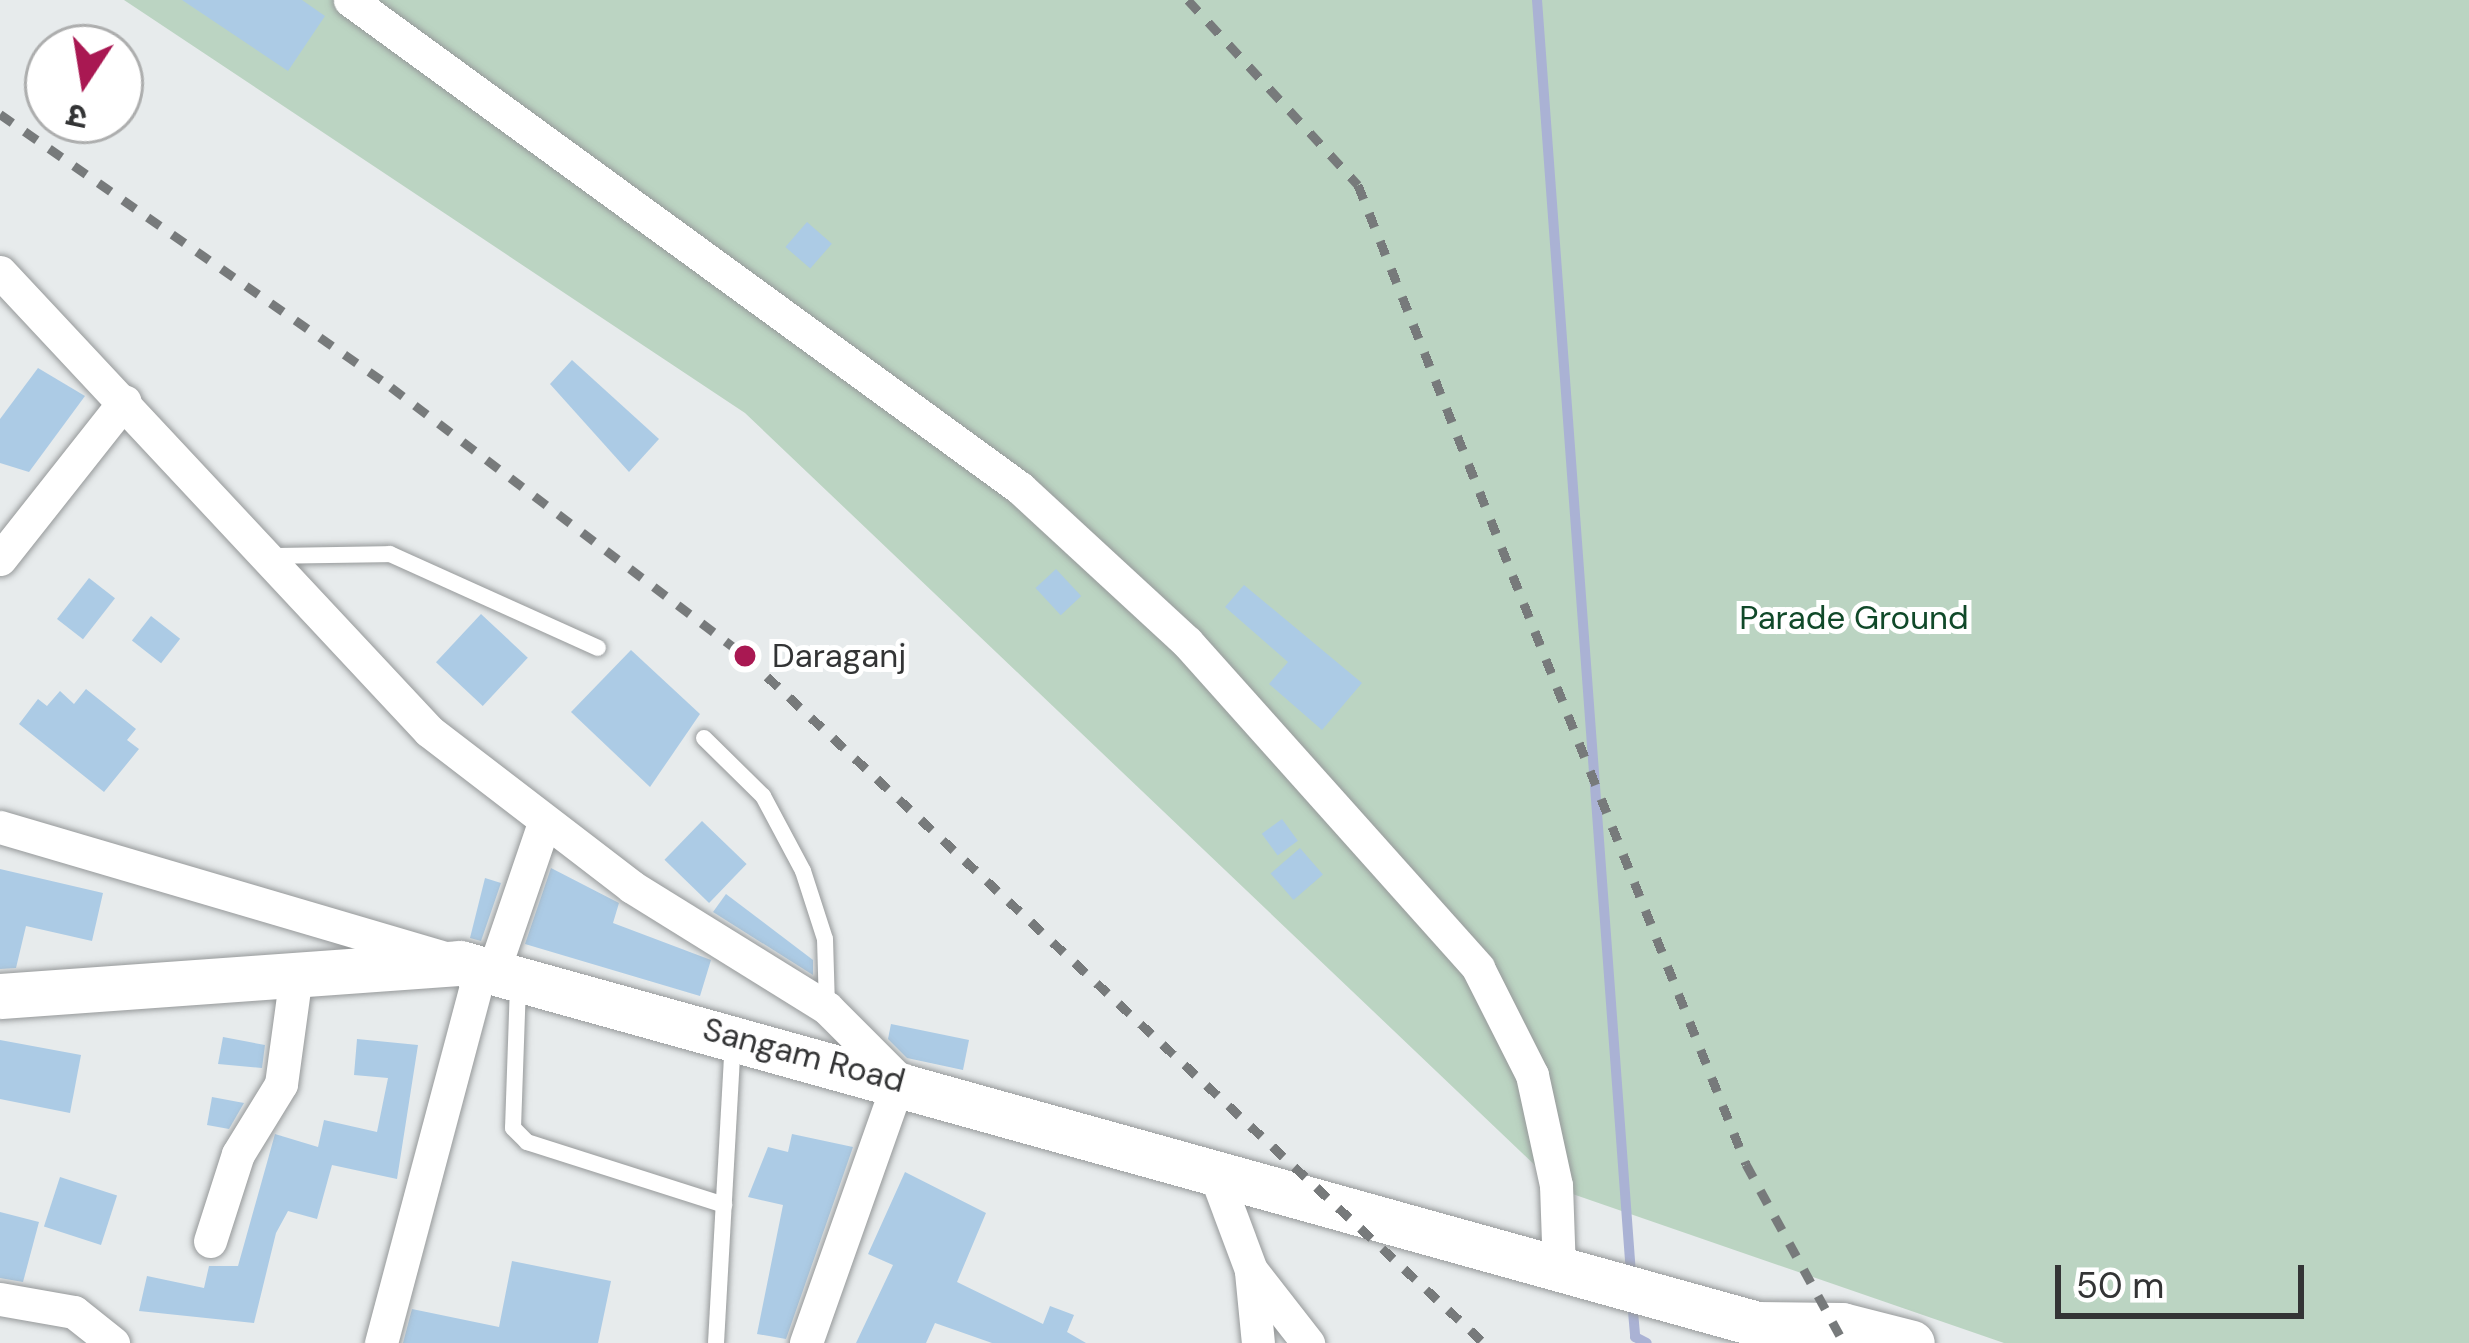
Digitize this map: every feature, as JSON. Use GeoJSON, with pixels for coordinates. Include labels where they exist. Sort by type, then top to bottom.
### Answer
{"type":"FeatureCollection","features":[{"type":"Feature","properties":{"kind":"main road","name":"Sangam Road"},"geometry":{"type":"LineString","coordinates":[[0,997],[296,974],[488,970],[898,1081],[1575,1276],[1650,1291],[1771,1334],[1842,1324],[1912,1343]]}},
{"type":"Feature","properties":{"kind":"street"},"geometry":{"type":"LineString","coordinates":[[350,0],[1020,488],[1187,642],[1478,968],[1532,1075],[1575,1276]]}},
{"type":"Feature","properties":{"kind":"street"},"geometry":{"type":"LineString","coordinates":[[0,272],[429,731],[544,823],[826,1008],[898,1081],[806,1343]]}},
{"type":"Feature","properties":{"kind":"street"},"geometry":{"type":"LineString","coordinates":[[0,559],[125,401]]}},
{"type":"Feature","properties":{"kind":"street"},"geometry":{"type":"LineString","coordinates":[[381,1343],[488,970],[544,823]]}},
{"type":"Feature","properties":{"kind":"street"},"geometry":{"type":"LineString","coordinates":[[0,827],[488,970]]}},
{"type":"Feature","properties":{"kind":"street"},"geometry":{"type":"LineString","coordinates":[[210,1241],[238,1154],[281,1084],[296,974]]}},
{"type":"Feature","properties":{"kind":"street"},"geometry":{"type":"LineString","coordinates":[[1214,1171],[1251,1270],[1258,1343]]}},
{"type":"Feature","properties":{"kind":"street"},"geometry":{"type":"LineString","coordinates":[[1251,1270],[1308,1343]]}},
{"type":"Feature","properties":{"kind":"street"},"geometry":{"type":"LineString","coordinates":[[0,1299],[74,1312],[113,1343]]}},
{"type":"Feature","properties":{"kind":"lane"},"geometry":{"type":"LineString","coordinates":[[269,556],[390,554],[598,648]]}},
{"type":"Feature","properties":{"kind":"lane"},"geometry":{"type":"LineString","coordinates":[[704,738],[763,796],[803,871],[825,939],[826,1008]]}},
{"type":"Feature","properties":{"kind":"lane"},"geometry":{"type":"LineString","coordinates":[[488,970],[513,1128],[527,1142],[724,1205]]}},
{"type":"Feature","properties":{"kind":"lane"},"geometry":{"type":"LineString","coordinates":[[716,1343],[733,1036]]}},
{"type":"Feature","properties":{"kind":"green space","name":"Parade Ground"},"geometry":{"type":"Polygon","coordinates":[[[124,0],[2469,0],[2469,1343],[2004,1343],[1561,1190],[745,413],[124,0]]]}},
{"type":"Feature","properties":{"kind":"building"},"geometry":{"type":"Polygon","coordinates":[[[182,0],[302,0],[325,16],[288,71],[182,0]]]}},
{"type":"Feature","properties":{"kind":"building"},"geometry":{"type":"Polygon","coordinates":[[[807,222],[832,244],[810,269],[785,247],[807,222]]]}},
{"type":"Feature","properties":{"kind":"building"},"geometry":{"type":"Polygon","coordinates":[[[572,360],[659,439],[629,472],[550,384],[572,360]]]}},
{"type":"Feature","properties":{"kind":"building"},"geometry":{"type":"Polygon","coordinates":[[[38,368],[85,396],[29,472],[0,463],[0,419],[38,368]]]}},
{"type":"Feature","properties":{"kind":"building"},"geometry":{"type":"Polygon","coordinates":[[[1056,569],[1081,596],[1061,615],[1036,588],[1056,569]]]}},
{"type":"Feature","properties":{"kind":"building"},"geometry":{"type":"Polygon","coordinates":[[[89,578],[115,598],[83,639],[57,619],[89,578]]]}},
{"type":"Feature","properties":{"kind":"building"},"geometry":{"type":"Polygon","coordinates":[[[1244,585],[1362,683],[1322,730],[1269,684],[1288,662],[1225,607],[1244,585]]]}},
{"type":"Feature","properties":{"kind":"building"},"geometry":{"type":"Polygon","coordinates":[[[481,614],[528,658],[483,706],[436,662],[481,614]]]}},
{"type":"Feature","properties":{"kind":"building"},"geometry":{"type":"Polygon","coordinates":[[[151,616],[180,639],[161,663],[132,640],[151,616]]]}},
{"type":"Feature","properties":{"kind":"building"},"geometry":{"type":"Polygon","coordinates":[[[631,650],[700,714],[650,787],[571,712],[631,650]]]}},
{"type":"Feature","properties":{"kind":"building"},"geometry":{"type":"Polygon","coordinates":[[[86,689],[136,729],[127,740],[139,749],[104,792],[19,724],[38,699],[47,706],[60,691],[74,704],[86,689]]]}},
{"type":"Feature","properties":{"kind":"building"},"geometry":{"type":"Polygon","coordinates":[[[1282,819],[1298,841],[1278,856],[1262,834],[1282,819]]]}},
{"type":"Feature","properties":{"kind":"building"},"geometry":{"type":"Polygon","coordinates":[[[702,821],[747,864],[709,903],[664,860],[702,821]]]}},
{"type":"Feature","properties":{"kind":"building"},"geometry":{"type":"Polygon","coordinates":[[[1300,848],[1323,874],[1294,900],[1271,874],[1300,848]]]}},
{"type":"Feature","properties":{"kind":"building"},"geometry":{"type":"Polygon","coordinates":[[[551,868],[619,903],[613,923],[711,960],[700,996],[525,944],[551,868]]]}},
{"type":"Feature","properties":{"kind":"building"},"geometry":{"type":"Polygon","coordinates":[[[0,869],[103,893],[92,941],[26,926],[16,968],[0,969],[0,869]]]}},
{"type":"Feature","properties":{"kind":"building"},"geometry":{"type":"Polygon","coordinates":[[[485,878],[501,883],[481,941],[470,938],[485,878]]]}},
{"type":"Feature","properties":{"kind":"building"},"geometry":{"type":"Polygon","coordinates":[[[726,894],[813,960],[813,975],[713,912],[726,894]]]}},
{"type":"Feature","properties":{"kind":"building"},"geometry":{"type":"Polygon","coordinates":[[[891,1024],[969,1040],[963,1070],[907,1058],[888,1039],[891,1024]]]}},
{"type":"Feature","properties":{"kind":"building"},"geometry":{"type":"Polygon","coordinates":[[[223,1037],[265,1045],[262,1068],[218,1064],[223,1037]]]}},
{"type":"Feature","properties":{"kind":"building"},"geometry":{"type":"Polygon","coordinates":[[[357,1039],[418,1045],[397,1179],[332,1165],[317,1219],[288,1211],[276,1233],[254,1323],[139,1311],[147,1276],[204,1288],[209,1266],[238,1266],[275,1134],[318,1147],[324,1120],[377,1132],[388,1078],[354,1075],[357,1039]]]}},
{"type":"Feature","properties":{"kind":"building"},"geometry":{"type":"Polygon","coordinates":[[[0,1040],[81,1055],[70,1113],[0,1099],[0,1040]]]}},
{"type":"Feature","properties":{"kind":"building"},"geometry":{"type":"Polygon","coordinates":[[[212,1097],[244,1103],[229,1129],[207,1125],[212,1097]]]}},
{"type":"Feature","properties":{"kind":"building"},"geometry":{"type":"Polygon","coordinates":[[[792,1134],[853,1147],[786,1339],[757,1334],[783,1205],[748,1197],[768,1147],[788,1152],[792,1134]]]}},
{"type":"Feature","properties":{"kind":"building"},"geometry":{"type":"Polygon","coordinates":[[[905,1172],[986,1213],[957,1282],[1043,1324],[1050,1306],[1074,1315],[1067,1332],[1086,1343],[992,1343],[935,1323],[926,1343],[856,1343],[893,1265],[868,1254],[905,1172]]]}},
{"type":"Feature","properties":{"kind":"building"},"geometry":{"type":"Polygon","coordinates":[[[60,1177],[117,1196],[101,1245],[44,1226],[60,1177]]]}},
{"type":"Feature","properties":{"kind":"building"},"geometry":{"type":"Polygon","coordinates":[[[0,1212],[39,1222],[23,1282],[0,1278],[0,1212]]]}},
{"type":"Feature","properties":{"kind":"building"},"geometry":{"type":"Polygon","coordinates":[[[512,1261],[611,1281],[598,1343],[403,1343],[412,1309],[499,1327],[512,1261]]]}},
{"type":"Feature","properties":{"kind":"waterway"},"geometry":{"type":"LineString","coordinates":[[1537,0],[1631,1275]]}},
{"type":"Feature","properties":{"kind":"waterway"},"geometry":{"type":"LineString","coordinates":[[1632,1300],[1635,1337],[1647,1343]]}},
{"type":"Feature","properties":{"kind":"railway"},"geometry":{"type":"LineString","coordinates":[[1188,0],[1358,185],[1746,1164],[1844,1343]]}},
{"type":"Feature","properties":{"kind":"railway"},"geometry":{"type":"LineString","coordinates":[[0,114],[391,387],[745,656],[1484,1343]]}},
{"type":"Feature","properties":{"kind":"place","name":"Daraganj"},"geometry":{"type":"Point","coordinates":[745,656]}}]}
